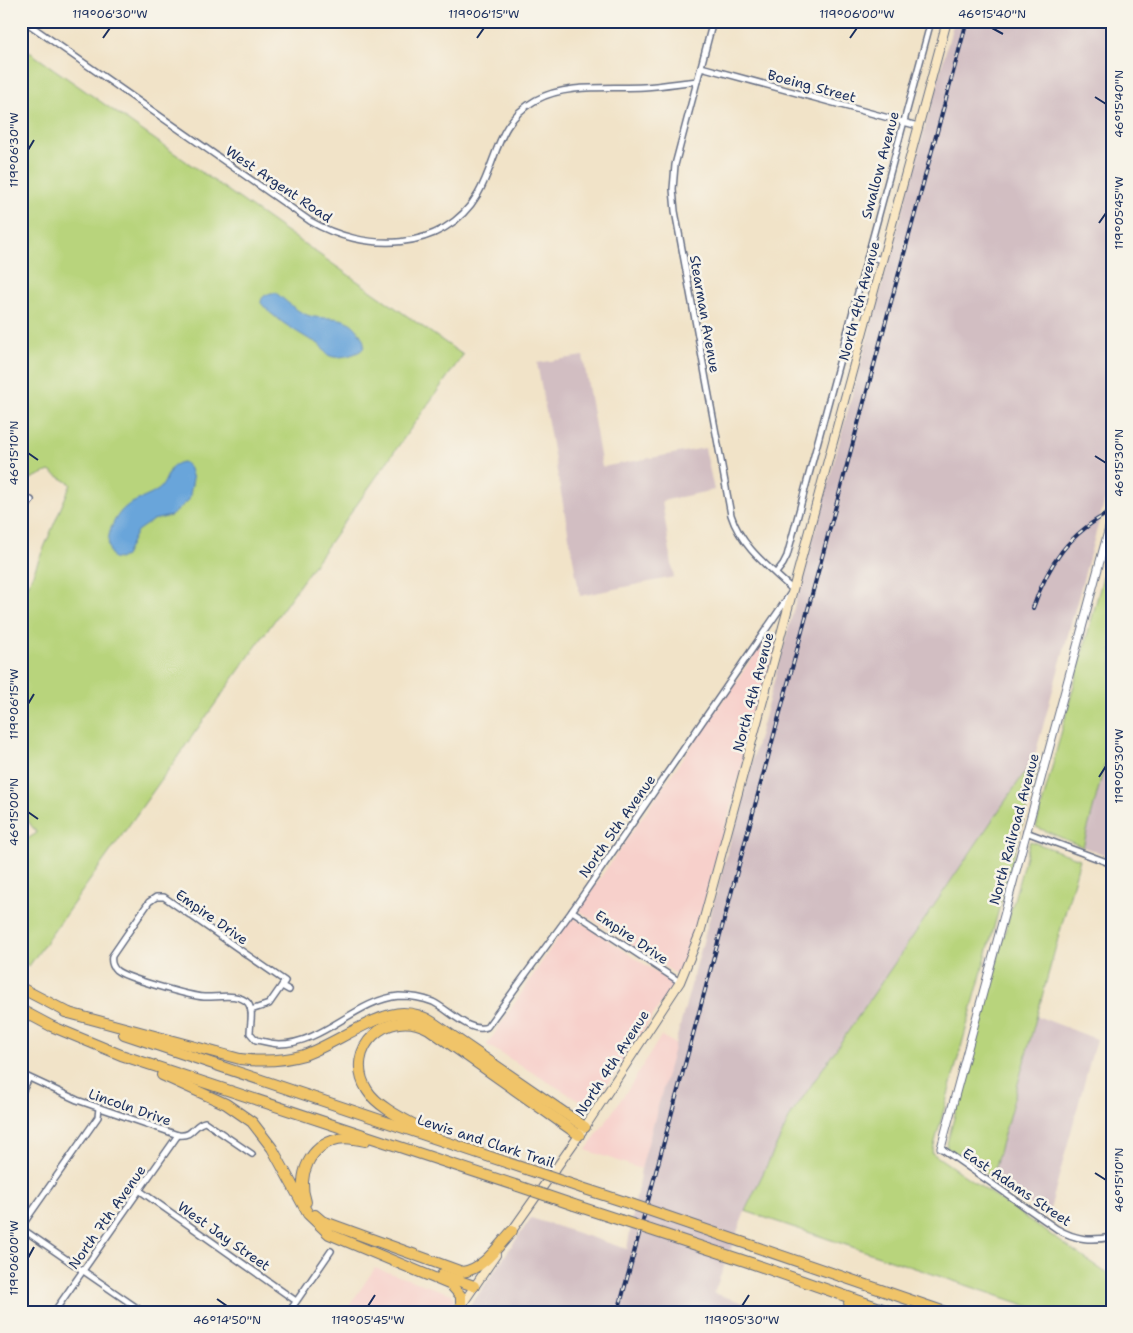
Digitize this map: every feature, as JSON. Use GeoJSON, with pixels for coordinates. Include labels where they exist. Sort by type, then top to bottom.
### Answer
{"type":"FeatureCollection","features":[{"type":"Feature","properties":{"kind":"highway","name":"Lewis and Clark Trail"},"geometry":{"type":"LineString","coordinates":[[21,988],[64,1012],[106,1028],[946,1312]]}},
{"type":"Feature","properties":{"kind":"highway"},"geometry":{"type":"LineString","coordinates":[[21,1010],[63,1032],[121,1055],[226,1104],[248,1118],[266,1138],[308,1214],[321,1228],[340,1239],[451,1285],[461,1296],[459,1309]]}},
{"type":"Feature","properties":{"kind":"highway"},"geometry":{"type":"LineString","coordinates":[[64,1012],[240,1059],[265,1061],[291,1058],[315,1051],[388,1015],[404,1013],[419,1015],[432,1022],[582,1131]]}},
{"type":"Feature","properties":{"kind":"highway"},"geometry":{"type":"LineString","coordinates":[[454,1146],[402,1118],[377,1101],[367,1090],[360,1070],[362,1055],[367,1042],[383,1027],[404,1022],[429,1028],[582,1131]]}},
{"type":"Feature","properties":{"kind":"highway"},"geometry":{"type":"LineString","coordinates":[[121,1055],[751,1263],[891,1312]]}},
{"type":"Feature","properties":{"kind":"highway"},"geometry":{"type":"LineString","coordinates":[[405,1148],[352,1138],[338,1139],[324,1144],[313,1154],[306,1166],[302,1180],[306,1201],[313,1214],[322,1221],[462,1272],[470,1272],[481,1264],[512,1231]]}},
{"type":"Feature","properties":{"kind":"highway"},"geometry":{"type":"LineString","coordinates":[[340,1239],[474,1286]]}},
{"type":"Feature","properties":{"kind":"highway"},"geometry":{"type":"LineString","coordinates":[[462,1272],[474,1286]]}},
{"type":"Feature","properties":{"kind":"highway"},"geometry":{"type":"LineString","coordinates":[[815,1286],[866,1312]]}},
{"type":"Feature","properties":{"kind":"highway"},"geometry":{"type":"LineString","coordinates":[[910,1300],[952,1312]]}},
{"type":"Feature","properties":{"kind":"main road","name":"North 4th Avenue"},"geometry":{"type":"LineString","coordinates":[[459,1309],[582,1131],[680,982],[700,933],[947,21]]}},
{"type":"Feature","properties":{"kind":"street","name":"West Argent Road"},"geometry":{"type":"LineString","coordinates":[[24,21],[310,221],[334,233],[370,242],[416,240],[442,230],[459,218],[470,206],[481,188],[505,128],[517,115],[536,100],[565,90],[653,86],[697,81]]}},
{"type":"Feature","properties":{"kind":"street","name":"Stearman Avenue"},"geometry":{"type":"LineString","coordinates":[[713,21],[675,165],[673,189],[675,211],[731,515],[744,541],[793,590]]}},
{"type":"Feature","properties":{"kind":"street","name":"Swallow Avenue"},"geometry":{"type":"LineString","coordinates":[[776,574],[787,556],[932,21]]}},
{"type":"Feature","properties":{"kind":"street","name":"Boeing Street"},"geometry":{"type":"LineString","coordinates":[[701,67],[918,126]]}},
{"type":"Feature","properties":{"kind":"street"},"geometry":{"type":"LineString","coordinates":[[868,256],[882,260]]}},
{"type":"Feature","properties":{"kind":"street"},"geometry":{"type":"LineString","coordinates":[[21,516],[31,500]]}},
{"type":"Feature","properties":{"kind":"street","name":"North Railroad Avenue"},"geometry":{"type":"LineString","coordinates":[[941,1148],[1112,517]]}},
{"type":"Feature","properties":{"kind":"street","name":"North 5th Avenue"},"geometry":{"type":"LineString","coordinates":[[251,1010],[250,1033],[256,1040],[278,1044],[307,1038],[372,1004],[389,998],[416,997],[439,1006],[474,1028],[486,1027],[572,911],[793,590]]}},
{"type":"Feature","properties":{"kind":"street"},"geometry":{"type":"LineString","coordinates":[[1026,832],[1112,864]]}},
{"type":"Feature","properties":{"kind":"street","name":"Empire Drive"},"geometry":{"type":"LineString","coordinates":[[251,1010],[247,1002],[239,998],[202,997],[137,980],[116,970],[112,964],[112,956],[149,902],[156,897],[164,898],[285,981],[282,986]]}},
{"type":"Feature","properties":{"kind":"street","name":"Empire Drive"},"geometry":{"type":"LineString","coordinates":[[572,911],[680,982]]}},
{"type":"Feature","properties":{"kind":"street"},"geometry":{"type":"LineString","coordinates":[[251,1010],[269,1004],[282,986],[289,990]]}},
{"type":"Feature","properties":{"kind":"street","name":"Lincoln Drive"},"geometry":{"type":"LineString","coordinates":[[21,1074],[99,1108],[178,1135],[182,1136],[190,1133],[200,1123],[205,1122],[252,1154]]}},
{"type":"Feature","properties":{"kind":"street"},"geometry":{"type":"LineString","coordinates":[[21,1094],[29,1078]]}},
{"type":"Feature","properties":{"kind":"street"},"geometry":{"type":"LineString","coordinates":[[99,1108],[98,1117],[21,1227],[143,1312]]}},
{"type":"Feature","properties":{"kind":"street","name":"North 7th Avenue"},"geometry":{"type":"LineString","coordinates":[[54,1312],[178,1135]]}},
{"type":"Feature","properties":{"kind":"street","name":"East Adams Street"},"geometry":{"type":"LineString","coordinates":[[941,1148],[1069,1236],[1091,1240],[1112,1237]]}},
{"type":"Feature","properties":{"kind":"street","name":"West Jay Street"},"geometry":{"type":"LineString","coordinates":[[139,1190],[296,1301]]}},
{"type":"Feature","properties":{"kind":"street"},"geometry":{"type":"LineString","coordinates":[[288,1312],[331,1250]]}},
{"type":"Feature","properties":{"kind":"shaded area"},"geometry":{"type":"Polygon","coordinates":[[[954,21],[1112,21],[1112,474],[1034,759],[791,1115],[744,1214],[714,1293],[770,1312],[466,1312],[531,1218],[627,1249],[641,1169],[954,21]]]}},
{"type":"Feature","properties":{"kind":"shaded area"},"geometry":{"type":"Polygon","coordinates":[[[583,356],[602,467],[705,448],[714,490],[662,501],[674,577],[580,596],[537,363],[583,356]]]}},
{"type":"Feature","properties":{"kind":"shaded area"},"geometry":{"type":"Polygon","coordinates":[[[772,637],[776,643],[696,934],[679,976],[578,910],[766,638],[772,637]]]}},
{"type":"Feature","properties":{"kind":"shaded area"},"geometry":{"type":"Polygon","coordinates":[[[1112,737],[1112,857],[1083,847],[1112,737]]]}},
{"type":"Feature","properties":{"kind":"shaded area"},"geometry":{"type":"Polygon","coordinates":[[[572,916],[674,984],[611,1079],[588,1106],[487,1045],[572,916]]]}},
{"type":"Feature","properties":{"kind":"shaded area"},"geometry":{"type":"Polygon","coordinates":[[[1037,1016],[1096,1039],[1048,1217],[992,1178],[1037,1016]]]}},
{"type":"Feature","properties":{"kind":"shaded area"},"geometry":{"type":"Polygon","coordinates":[[[661,1036],[676,1044],[641,1169],[586,1150],[629,1088],[661,1036]]]}},
{"type":"Feature","properties":{"kind":"shaded area"},"geometry":{"type":"Polygon","coordinates":[[[375,1268],[452,1294],[454,1299],[453,1305],[448,1312],[345,1312],[375,1268]]]}},
{"type":"Feature","properties":{"kind":"green space"},"geometry":{"type":"Polygon","coordinates":[[[21,46],[463,355],[29,966],[21,961],[21,843],[37,833],[21,812],[21,602],[71,484],[49,471],[21,483],[21,46]]]}},
{"type":"Feature","properties":{"kind":"green space"},"geometry":{"type":"Polygon","coordinates":[[[1112,543],[1112,737],[1083,847],[1036,827],[1112,543]]]}},
{"type":"Feature","properties":{"kind":"green space"},"geometry":{"type":"Polygon","coordinates":[[[1034,759],[1038,767],[932,1153],[1112,1277],[1112,1312],[1046,1312],[745,1211],[791,1115],[1034,759]]]}},
{"type":"Feature","properties":{"kind":"green space"},"geometry":{"type":"Polygon","coordinates":[[[1030,841],[1080,859],[992,1178],[946,1147],[1030,841]]]}},
{"type":"Feature","properties":{"kind":"water"},"geometry":{"type":"Polygon","coordinates":[[[276,293],[307,315],[348,321],[362,337],[363,349],[346,356],[334,357],[329,355],[320,345],[277,318],[261,303],[265,295],[276,293]]]}},
{"type":"Feature","properties":{"kind":"water"},"geometry":{"type":"Polygon","coordinates":[[[183,462],[190,469],[193,479],[189,500],[171,516],[153,520],[137,531],[125,556],[119,559],[113,558],[108,544],[109,536],[114,521],[119,514],[130,504],[162,487],[173,466],[183,462]]]}},
{"type":"Feature","properties":{"kind":"railway"},"geometry":{"type":"LineString","coordinates":[[618,1312],[967,21]]}},
{"type":"Feature","properties":{"kind":"railway"},"geometry":{"type":"LineString","coordinates":[[1033,608],[1046,577],[1062,551],[1084,529],[1112,511]]}}]}
